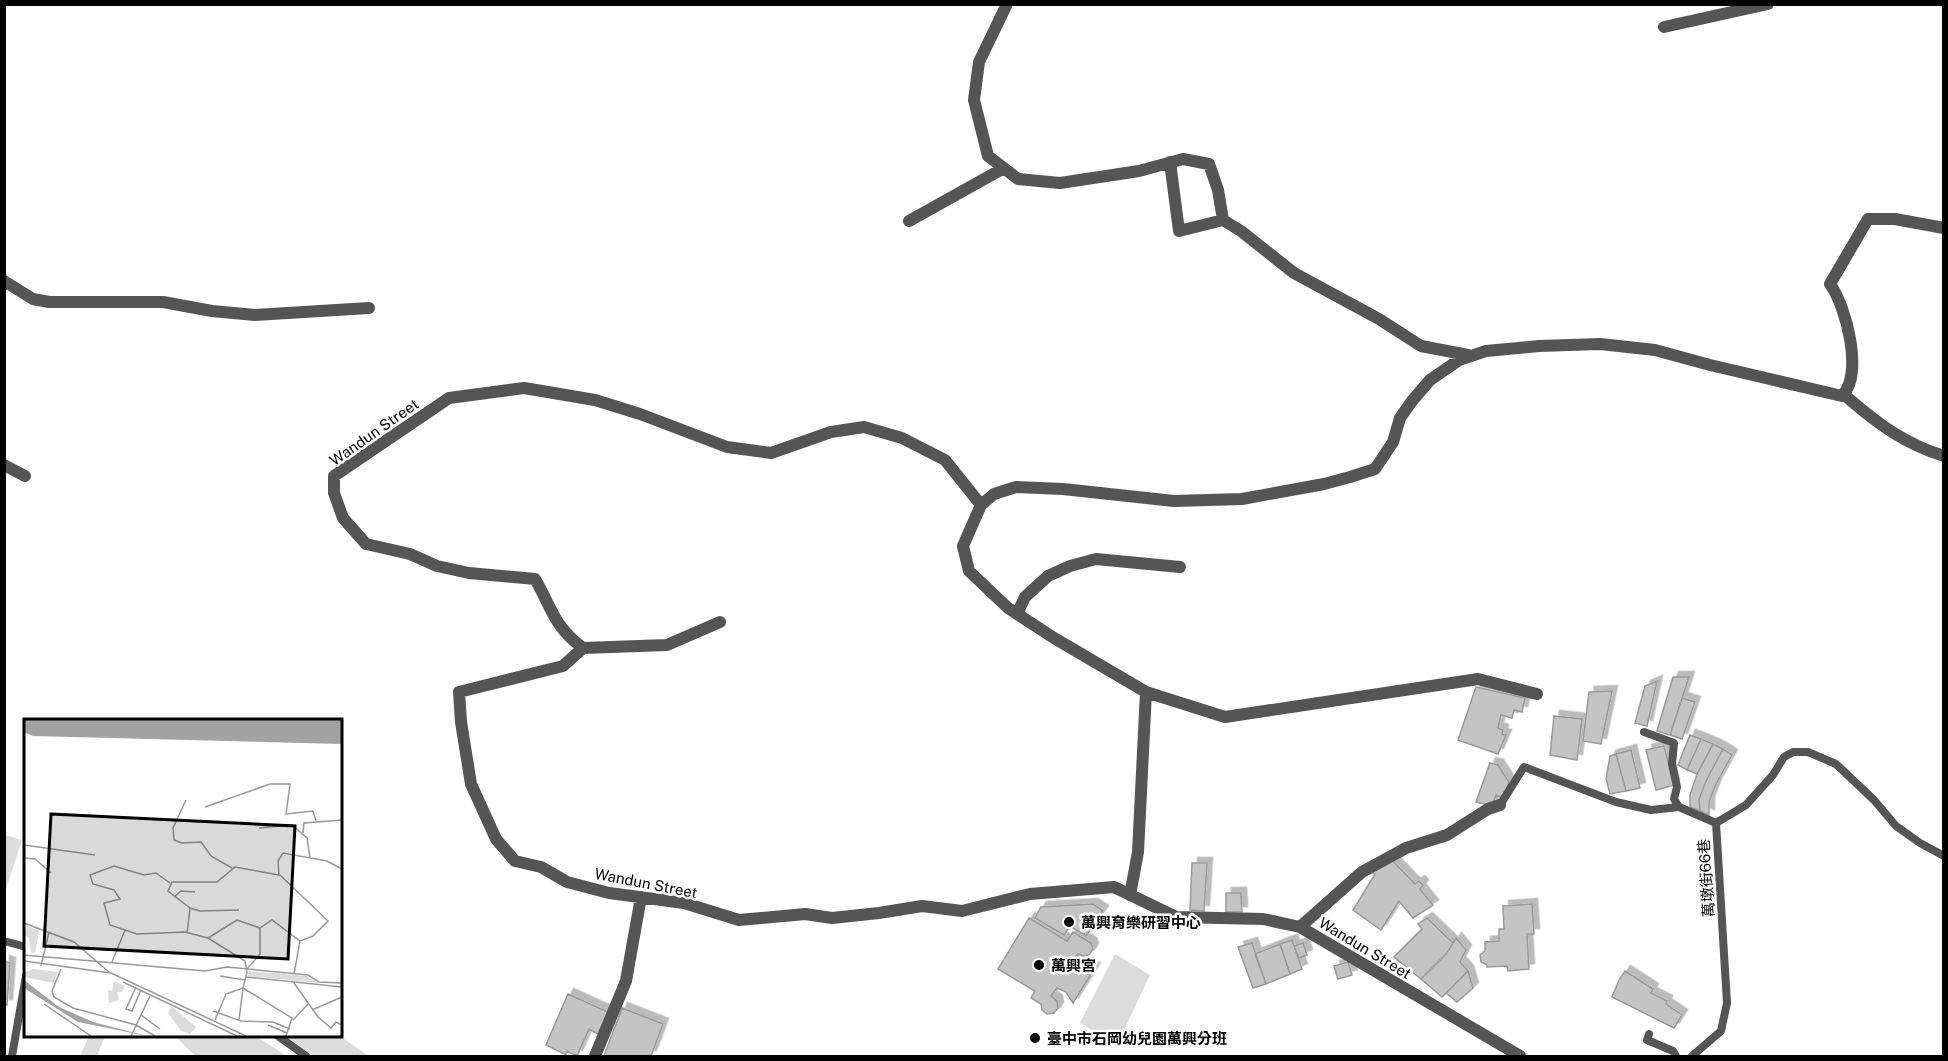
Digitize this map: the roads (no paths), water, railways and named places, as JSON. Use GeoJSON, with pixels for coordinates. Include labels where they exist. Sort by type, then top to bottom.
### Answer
{"type":"FeatureCollection","features":[{"type":"Feature","properties":{"kind":"street"},"geometry":{"type":"LineString","coordinates":[[1007,4],[979,62],[974,100],[988,156],[1018,178],[1060,183],[1139,171],[1183,159],[1209,164],[1218,190],[1223,220]]}},
{"type":"Feature","properties":{"kind":"street"},"geometry":{"type":"LineString","coordinates":[[1664,27],[1768,4]]}},
{"type":"Feature","properties":{"kind":"street"},"geometry":{"type":"LineString","coordinates":[[1170,162],[1179,231],[1223,220],[1241,231],[1294,273],[1379,319],[1421,346],[1473,355]]}},
{"type":"Feature","properties":{"kind":"street"},"geometry":{"type":"LineString","coordinates":[[909,221],[1004,168]]}},
{"type":"Feature","properties":{"kind":"street"},"geometry":{"type":"LineString","coordinates":[[1537,694],[1478,679],[1225,717],[1146,692],[1017,614],[969,572],[963,546],[981,506],[994,494],[1016,487],[1063,489],[1185,501],[1242,499],[1324,484],[1375,468],[1393,442],[1400,418],[1430,380],[1459,360],[1486,351],[1600,344],[1655,350],[1842,396],[1851,375],[1853,354],[1838,295],[1830,284],[1868,219],[1895,219],[1944,228]]}},
{"type":"Feature","properties":{"kind":"street"},"geometry":{"type":"LineString","coordinates":[[4,280],[33,299],[49,302],[164,302],[213,311],[255,315],[369,308]]}},
{"type":"Feature","properties":{"kind":"street","name":"Wandun Street"},"geometry":{"type":"LineString","coordinates":[[981,506],[945,460],[902,438],[864,427],[831,432],[771,453],[727,447],[595,400],[524,388],[449,398],[334,476],[334,493],[343,518],[366,544],[410,554],[437,566],[469,573],[535,579],[554,619],[568,637],[583,648],[563,666],[459,692],[471,784],[496,839],[515,861],[541,867],[567,882],[609,893],[684,903],[739,920],[805,914],[832,918],[922,906],[963,911],[1030,894],[1114,887],[1176,917],[1263,919],[1300,927],[1520,1056]]}},
{"type":"Feature","properties":{"kind":"street"},"geometry":{"type":"LineString","coordinates":[[1848,398],[1877,423],[1923,449],[1944,456]]}},
{"type":"Feature","properties":{"kind":"street"},"geometry":{"type":"LineString","coordinates":[[4,465],[25,476]]}},
{"type":"Feature","properties":{"kind":"street"},"geometry":{"type":"LineString","coordinates":[[1017,614],[1025,597],[1048,576],[1070,566],[1096,559],[1180,567]]}},
{"type":"Feature","properties":{"kind":"street"},"geometry":{"type":"LineString","coordinates":[[583,648],[667,645],[720,622]]}},
{"type":"Feature","properties":{"kind":"street"},"geometry":{"type":"LineString","coordinates":[[1130,895],[1138,852],[1146,692]]}},
{"type":"Feature","properties":{"kind":"street"},"geometry":{"type":"LineString","coordinates":[[1300,927],[1362,872],[1406,848],[1447,835],[1488,809],[1500,805]]}},
{"type":"Feature","properties":{"kind":"street"},"geometry":{"type":"LineString","coordinates":[[595,1056],[626,981],[641,897]]}},
{"type":"Feature","properties":{"kind":"lane"},"geometry":{"type":"LineString","coordinates":[[1644,732],[1674,743],[1672,764],[1677,787],[1674,799],[1680,807]]}},
{"type":"Feature","properties":{"kind":"lane"},"geometry":{"type":"LineString","coordinates":[[1716,823],[1746,805],[1773,775],[1784,758],[1793,753],[1808,752],[1836,764],[1874,800],[1896,826],[1920,843],[1944,855]]}},
{"type":"Feature","properties":{"kind":"lane","name":"萬墩街66巷"},"geometry":{"type":"LineString","coordinates":[[1500,805],[1524,767],[1616,802],[1652,810],[1680,807],[1716,823],[1727,1003],[1721,1031],[1692,1056]]}},
{"type":"Feature","properties":{"kind":"lane"},"geometry":{"type":"LineString","coordinates":[[4,941],[24,946]]}},
{"type":"Feature","properties":{"kind":"lane"},"geometry":{"type":"LineString","coordinates":[[12,1056],[24,987]]}},
{"type":"Feature","properties":{"kind":"lane"},"geometry":{"type":"LineString","coordinates":[[1649,1034],[1647,1040],[1673,1051],[1676,1056]]}},
{"type":"Feature","properties":{"kind":"lane"},"geometry":{"type":"LineString","coordinates":[[281,1037],[306,1056]]}},
{"type":"Feature","properties":{"kind":"place","name":"萬興育樂研習中心"},"geometry":{"type":"Point","coordinates":[1069,922]}},
{"type":"Feature","properties":{"kind":"place","name":"萬興宮"},"geometry":{"type":"Point","coordinates":[1039,965]}},
{"type":"Feature","properties":{"kind":"place","name":"臺中市石岡幼兒園萬興分班"},"geometry":{"type":"Point","coordinates":[1035,1038]}}]}
